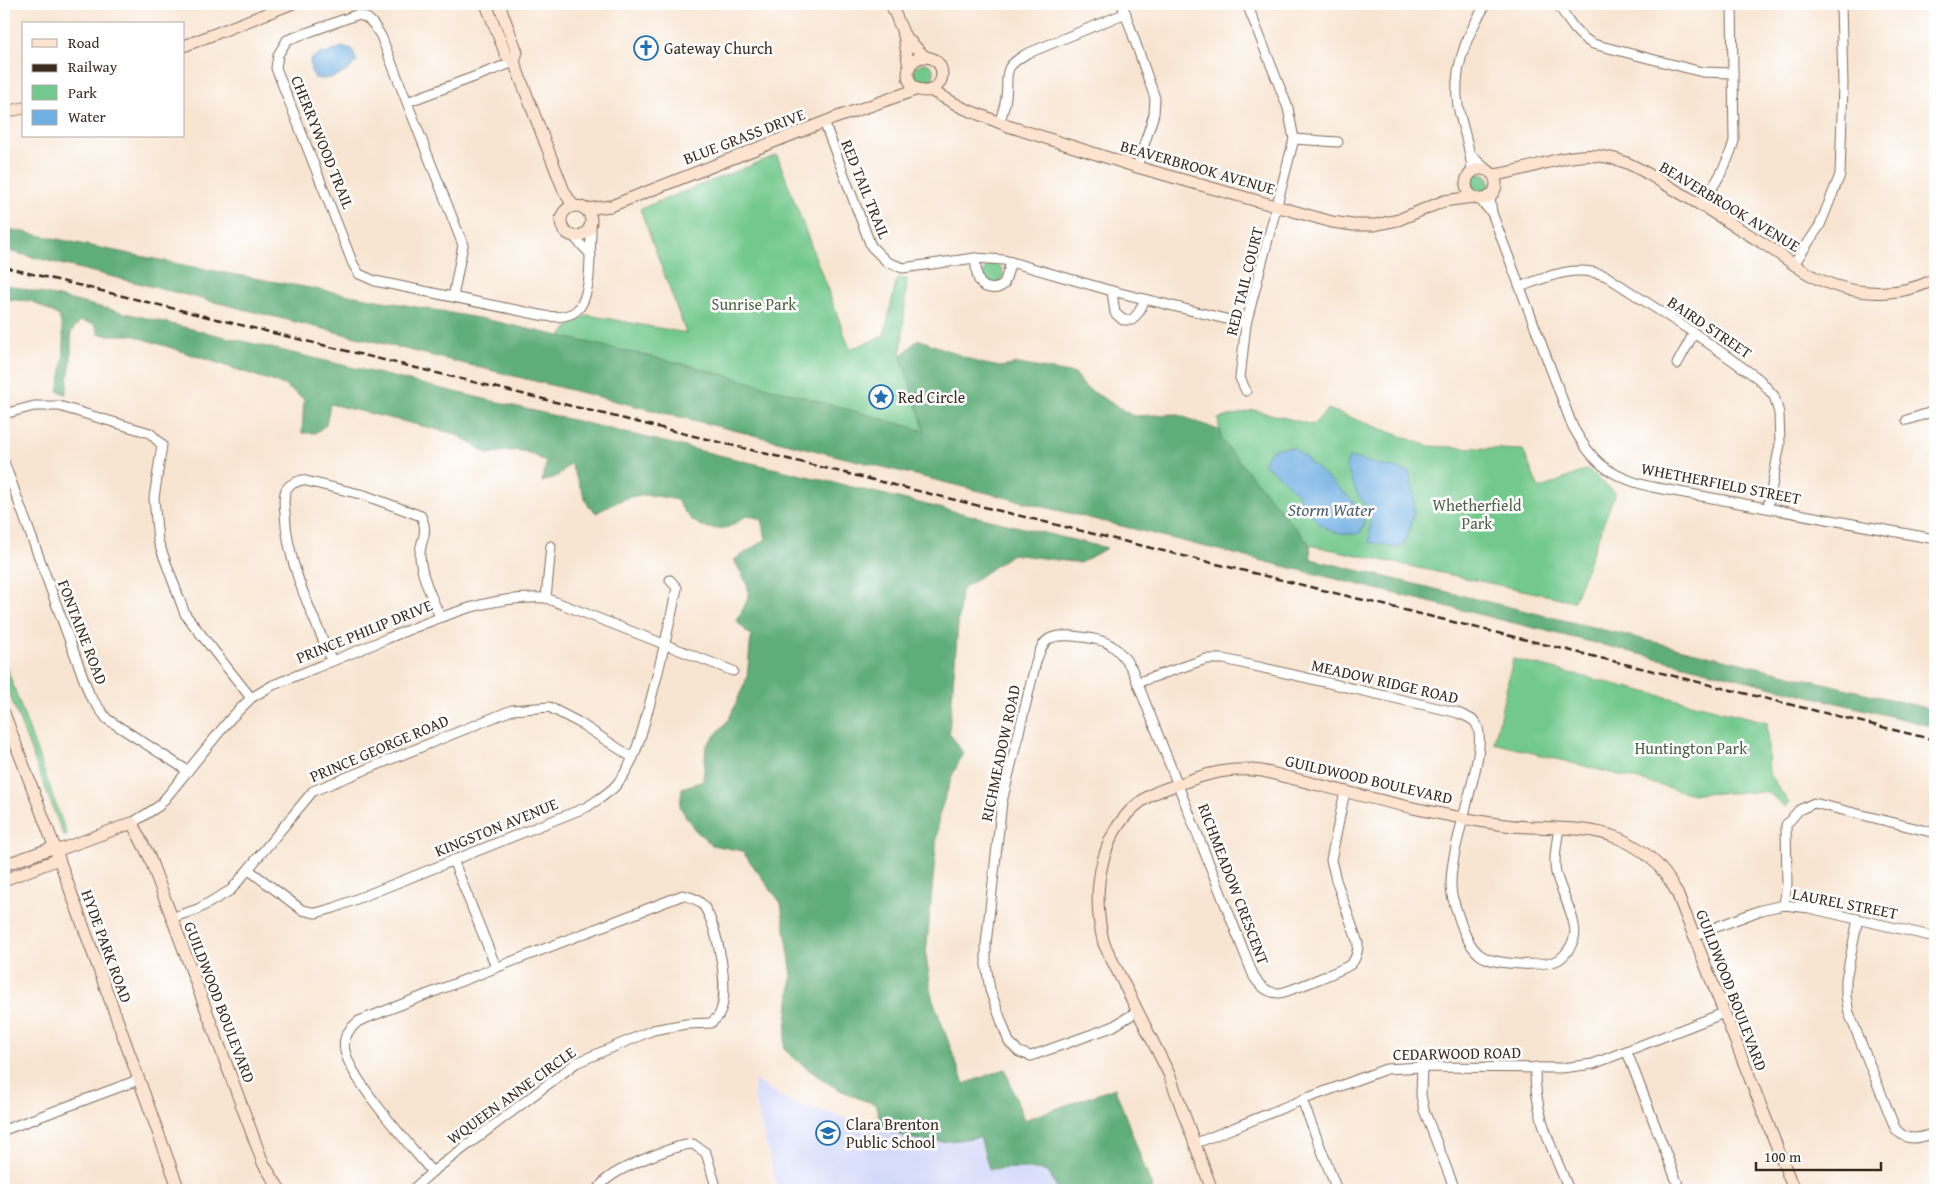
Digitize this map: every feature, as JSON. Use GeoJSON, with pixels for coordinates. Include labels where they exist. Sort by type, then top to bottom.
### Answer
{"type":"FeatureCollection","features":[{"type":"Feature","properties":{"kind":"street"},"geometry":{"type":"LineString","coordinates":[[185,46],[291,4]]}},
{"type":"Feature","properties":{"kind":"street"},"geometry":{"type":"LineString","coordinates":[[486,4],[506,55],[514,62],[569,208]]}},
{"type":"Feature","properties":{"kind":"street"},"geometry":{"type":"LineString","coordinates":[[499,4],[517,52],[514,62]]}},
{"type":"Feature","properties":{"kind":"street"},"geometry":{"type":"LineString","coordinates":[[891,4],[904,35],[913,86],[918,89],[930,90],[937,86],[941,80]]}},
{"type":"Feature","properties":{"kind":"street"},"geometry":{"type":"LineString","coordinates":[[1247,4],[1288,108],[1294,139],[1338,142]]}},
{"type":"Feature","properties":{"kind":"street"},"geometry":{"type":"LineString","coordinates":[[1486,4],[1477,18],[1462,53],[1456,88],[1471,155],[1468,193],[1481,198],[1492,176]]}},
{"type":"Feature","properties":{"kind":"street"},"geometry":{"type":"LineString","coordinates":[[1558,4],[1583,39],[1593,44],[1702,72],[1733,73]]}},
{"type":"Feature","properties":{"kind":"street"},"geometry":{"type":"LineString","coordinates":[[1700,204],[1725,168],[1734,141],[1732,4]]}},
{"type":"Feature","properties":{"kind":"street"},"geometry":{"type":"LineString","coordinates":[[1794,264],[1820,225],[1840,174],[1843,85],[1841,4]]}},
{"type":"Feature","properties":{"kind":"street"},"geometry":{"type":"LineString","coordinates":[[999,123],[1006,98],[1006,74],[1012,62],[1124,8],[1156,98],[1154,114],[1137,167]]}},
{"type":"Feature","properties":{"kind":"street","name":"CHERRYWOOD TRAIL"},"geometry":{"type":"LineString","coordinates":[[453,297],[463,245],[381,36],[365,16],[356,15],[287,40],[278,55],[276,68],[353,264],[359,274],[375,281],[545,316],[566,317],[579,309],[586,298],[591,256],[591,224]]}},
{"type":"Feature","properties":{"kind":"street"},"geometry":{"type":"LineString","coordinates":[[904,35],[925,57],[931,59],[940,67],[941,80],[949,99]]}},
{"type":"Feature","properties":{"kind":"street"},"geometry":{"type":"LineString","coordinates":[[889,98],[909,71],[913,62],[925,57]]}},
{"type":"Feature","properties":{"kind":"street"},"geometry":{"type":"LineString","coordinates":[[407,102],[514,62]]}},
{"type":"Feature","properties":{"kind":"street","name":"BLUE GRASS DRIVE"},"geometry":{"type":"LineString","coordinates":[[586,209],[611,206],[824,122],[918,89]]}},
{"type":"Feature","properties":{"kind":"street","name":"BEAVERBROOK AVENUE"},"geometry":{"type":"LineString","coordinates":[[930,90],[963,108],[999,123],[1137,167],[1332,222],[1353,225],[1375,225],[1398,220],[1444,201],[1481,198]]}},
{"type":"Feature","properties":{"kind":"street"},"geometry":{"type":"LineString","coordinates":[[4,112],[22,108]]}},
{"type":"Feature","properties":{"kind":"street","name":"RED TAIL TRAIL"},"geometry":{"type":"LineString","coordinates":[[824,122],[871,246],[887,262],[903,268],[975,258],[1011,262],[1112,291],[1246,324]]}},
{"type":"Feature","properties":{"kind":"street","name":"RED TAIL COURT"},"geometry":{"type":"LineString","coordinates":[[1246,391],[1240,378],[1246,324],[1278,207],[1294,139]]}},
{"type":"Feature","properties":{"kind":"street"},"geometry":{"type":"LineString","coordinates":[[1471,155],[1492,176]]}},
{"type":"Feature","properties":{"kind":"street","name":"BEAVERBROOK AVENUE"},"geometry":{"type":"LineString","coordinates":[[1492,176],[1513,172],[1566,156],[1605,157],[1626,163],[1700,204],[1818,279],[1865,292],[1884,293],[1906,290],[1933,281]]}},
{"type":"Feature","properties":{"kind":"street"},"geometry":{"type":"LineString","coordinates":[[1469,175],[1492,176]]}},
{"type":"Feature","properties":{"kind":"street","name":"BEAVERBROOK AVENUE"},"geometry":{"type":"LineString","coordinates":[[1444,201],[1469,175]]}},
{"type":"Feature","properties":{"kind":"street","name":"WHETHERFIELD STREET"},"geometry":{"type":"LineString","coordinates":[[1481,198],[1492,213],[1572,425],[1584,448],[1594,460],[1612,474],[1637,484],[1935,539]]}},
{"type":"Feature","properties":{"kind":"street","name":"BLUE GRASS DRIVE"},"geometry":{"type":"LineString","coordinates":[[591,224],[611,206]]}},
{"type":"Feature","properties":{"kind":"street"},"geometry":{"type":"LineString","coordinates":[[569,208],[586,209],[590,215],[591,224],[584,234],[573,236]]}},
{"type":"Feature","properties":{"kind":"street"},"geometry":{"type":"LineString","coordinates":[[569,208],[560,220],[561,226],[591,256]]}},
{"type":"Feature","properties":{"kind":"street"},"geometry":{"type":"LineString","coordinates":[[975,258],[978,279],[980,283],[990,288],[996,288],[1004,284],[1011,262]]}},
{"type":"Feature","properties":{"kind":"street","name":"BAIRD STREET"},"geometry":{"type":"LineString","coordinates":[[1520,287],[1562,271],[1593,271],[1606,276],[1694,333],[1759,380],[1774,396],[1779,413],[1780,444],[1768,507]]}},
{"type":"Feature","properties":{"kind":"street"},"geometry":{"type":"LineString","coordinates":[[1112,291],[1115,313],[1123,320],[1132,320],[1140,312],[1145,299]]}},
{"type":"Feature","properties":{"kind":"street"},"geometry":{"type":"LineString","coordinates":[[1677,364],[1694,333]]}},
{"type":"Feature","properties":{"kind":"street"},"geometry":{"type":"LineString","coordinates":[[4,414],[34,406],[59,406],[150,433],[158,439],[162,445],[154,498],[158,541],[184,614],[251,698]]}},
{"type":"Feature","properties":{"kind":"street"},"geometry":{"type":"LineString","coordinates":[[1907,420],[1935,411]]}},
{"type":"Feature","properties":{"kind":"street","name":"FONTAINE ROAD"},"geometry":{"type":"LineString","coordinates":[[4,462],[90,696],[107,719],[188,771]]}},
{"type":"Feature","properties":{"kind":"street"},"geometry":{"type":"LineString","coordinates":[[332,661],[290,554],[284,500],[286,490],[292,483],[302,480],[364,495],[421,516],[426,527],[420,554],[422,572],[440,617]]}},
{"type":"Feature","properties":{"kind":"street"},"geometry":{"type":"LineString","coordinates":[[546,598],[551,546]]}},
{"type":"Feature","properties":{"kind":"street","name":"KINGSTON AVENUE"},"geometry":{"type":"LineString","coordinates":[[249,870],[302,910],[316,913],[587,807],[617,785],[633,758],[666,644],[677,588],[670,580]]}},
{"type":"Feature","properties":{"kind":"street","name":"PRINCE PHILIP DRIVE"},"geometry":{"type":"LineString","coordinates":[[57,852],[132,823],[159,806],[210,741],[251,698],[273,685],[440,617],[493,601],[521,597],[546,598],[733,672]]}},
{"type":"Feature","properties":{"kind":"street","name":"RICHMEADOW ROAD"},"geometry":{"type":"LineString","coordinates":[[1138,1012],[1112,1027],[1031,1056],[1019,1052],[1009,1042],[990,990],[986,966],[986,944],[1002,802],[1041,648],[1048,639],[1058,635],[1110,644],[1122,653],[1139,682],[1179,784]]}},
{"type":"Feature","properties":{"kind":"street","name":"MEADOW RIDGE ROAD"},"geometry":{"type":"LineString","coordinates":[[1139,682],[1206,659],[1224,659],[1466,716],[1475,722],[1480,732],[1480,749],[1451,871],[1450,891],[1462,927],[1478,953],[1489,960],[1506,964],[1553,962],[1567,953],[1575,937],[1571,917],[1556,870],[1558,828]]}},
{"type":"Feature","properties":{"kind":"street","name":"PRINCE GEORGE ROAD"},"geometry":{"type":"LineString","coordinates":[[171,918],[218,899],[231,890],[313,791],[512,710],[549,707],[578,722],[633,758]]}},
{"type":"Feature","properties":{"kind":"street","name":"HYDE PARK ROAD"},"geometry":{"type":"LineString","coordinates":[[4,713],[57,852],[179,1190]]}},
{"type":"Feature","properties":{"kind":"street","name":"GUILDWOOD BOULEVARD"},"geometry":{"type":"LineString","coordinates":[[1212,1190],[1169,1074],[1104,944],[1098,923],[1098,895],[1102,862],[1112,834],[1120,822],[1135,807],[1152,795],[1207,774],[1231,769],[1247,769],[1507,825],[1602,833],[1635,846],[1649,856],[1670,880],[1794,1190]]}},
{"type":"Feature","properties":{"kind":"street","name":"RICHMEADOW CRESCENT"},"geometry":{"type":"LineString","coordinates":[[1179,784],[1254,977],[1260,986],[1269,991],[1280,993],[1351,964],[1358,952],[1358,943],[1331,860],[1345,791]]}},
{"type":"Feature","properties":{"kind":"street"},"geometry":{"type":"LineString","coordinates":[[1784,905],[1787,884],[1786,825],[1799,810],[1814,803],[1935,833]]}},
{"type":"Feature","properties":{"kind":"street","name":"GUILDWOOD BOULEVARD"},"geometry":{"type":"LineString","coordinates":[[132,823],[149,856],[263,1163],[280,1190]]}},
{"type":"Feature","properties":{"kind":"street"},"geometry":{"type":"LineString","coordinates":[[4,865],[57,852]]}},
{"type":"Feature","properties":{"kind":"street"},"geometry":{"type":"LineString","coordinates":[[4,880],[57,852]]}},
{"type":"Feature","properties":{"kind":"street"},"geometry":{"type":"LineString","coordinates":[[453,860],[496,967]]}},
{"type":"Feature","properties":{"kind":"street","name":"WQUEEN ANNE CIRCLE"},"geometry":{"type":"LineString","coordinates":[[683,895],[694,898],[702,904],[720,946],[723,1001],[719,1015],[711,1024],[671,1026],[653,1030],[576,1063],[432,1172],[358,1079],[345,1050],[345,1038],[349,1029],[359,1021],[496,967],[671,898],[683,895]]}},
{"type":"Feature","properties":{"kind":"street","name":"LAUREL STREET"},"geometry":{"type":"LineString","coordinates":[[1693,936],[1761,910],[1784,905],[1809,908],[1935,938]]}},
{"type":"Feature","properties":{"kind":"street"},"geometry":{"type":"LineString","coordinates":[[1858,919],[1846,979],[1849,1013],[1884,1105],[1897,1131],[1904,1136],[1914,1139],[1935,1133]]}},
{"type":"Feature","properties":{"kind":"street","name":"CEDARWOOD ROAD"},"geometry":{"type":"LineString","coordinates":[[1194,1144],[1302,1100],[1386,1069],[1422,1067],[1562,1068],[1593,1064],[1724,1013]]}},
{"type":"Feature","properties":{"kind":"street"},"geometry":{"type":"LineString","coordinates":[[1627,1052],[1680,1190]]}},
{"type":"Feature","properties":{"kind":"street"},"geometry":{"type":"LineString","coordinates":[[1422,1067],[1421,1095],[1424,1110],[1455,1190]]}},
{"type":"Feature","properties":{"kind":"street"},"geometry":{"type":"LineString","coordinates":[[1535,1067],[1534,1090],[1537,1108],[1569,1190]]}},
{"type":"Feature","properties":{"kind":"street"},"geometry":{"type":"LineString","coordinates":[[4,1130],[138,1080]]}},
{"type":"Feature","properties":{"kind":"street"},"geometry":{"type":"LineString","coordinates":[[1302,1100],[1337,1190]]}},
{"type":"Feature","properties":{"kind":"street"},"geometry":{"type":"LineString","coordinates":[[597,1190],[607,1179],[622,1170],[671,1150],[693,1144],[706,1153],[717,1190]]}},
{"type":"Feature","properties":{"kind":"street"},"geometry":{"type":"LineString","coordinates":[[412,1190],[432,1172]]}},
{"type":"Feature","properties":{"kind":"shaded area","name":"Clara Brenton Public School"},"geometry":{"type":"Polygon","coordinates":[[[754,1080],[792,1103],[883,1128],[909,1139],[936,1143],[981,1137],[989,1169],[1023,1168],[1048,1172],[1058,1190],[778,1190],[754,1097],[754,1080]]]}},
{"type":"Feature","properties":{"kind":"green space"},"geometry":{"type":"Polygon","coordinates":[[[924,63],[931,66],[934,73],[931,80],[924,83],[917,80],[914,73],[917,66],[924,63]]]}},
{"type":"Feature","properties":{"kind":"green space","name":"Sunrise Park"},"geometry":{"type":"Polygon","coordinates":[[[777,155],[850,349],[884,336],[897,278],[907,279],[901,356],[925,431],[561,336],[569,326],[588,315],[686,333],[640,209],[777,155]]]}},
{"type":"Feature","properties":{"kind":"green space"},"geometry":{"type":"Polygon","coordinates":[[[1480,173],[1487,176],[1490,183],[1487,190],[1480,193],[1473,190],[1470,183],[1473,176],[1480,173]]]}},
{"type":"Feature","properties":{"kind":"green space"},"geometry":{"type":"Polygon","coordinates":[[[4,228],[198,268],[484,319],[692,366],[925,431],[901,356],[918,339],[980,363],[1000,367],[1018,364],[1076,374],[1085,387],[1133,416],[1176,414],[1221,431],[1221,440],[1310,545],[1311,559],[1935,710],[1935,727],[4,250],[4,228]]]}},
{"type":"Feature","properties":{"kind":"green space"},"geometry":{"type":"Polygon","coordinates":[[[993,264],[1000,267],[1003,274],[1000,281],[993,284],[986,281],[983,274],[986,267],[993,264]]]}},
{"type":"Feature","properties":{"kind":"green space"},"geometry":{"type":"Polygon","coordinates":[[[4,284],[1107,548],[1080,563],[1012,554],[961,590],[949,732],[963,753],[953,774],[939,815],[926,955],[932,997],[964,1084],[1005,1069],[1024,1120],[1115,1088],[1153,1190],[1058,1190],[1048,1172],[1023,1168],[989,1169],[980,1137],[941,1142],[910,1138],[897,1134],[883,1128],[875,1104],[862,1100],[826,1082],[784,1049],[792,975],[781,903],[742,851],[712,845],[694,829],[680,807],[682,788],[703,781],[706,746],[729,719],[747,678],[751,636],[736,621],[746,603],[748,590],[747,584],[734,560],[766,539],[762,520],[748,515],[727,527],[708,528],[690,518],[677,500],[643,495],[626,498],[596,513],[588,505],[570,463],[558,476],[542,482],[546,463],[531,454],[512,451],[488,454],[456,434],[330,404],[326,425],[315,433],[302,433],[304,399],[284,385],[132,335],[106,335],[98,333],[95,324],[80,321],[71,332],[71,361],[66,394],[58,391],[64,353],[62,326],[59,316],[31,301],[4,299],[4,284]]]}},
{"type":"Feature","properties":{"kind":"green space","name":"Whetherfield Park"},"geometry":{"type":"Polygon","coordinates":[[[1328,409],[1428,446],[1523,450],[1539,489],[1588,469],[1615,493],[1574,601],[1310,545],[1221,440],[1218,419],[1254,410],[1313,425],[1328,409]]]}},
{"type":"Feature","properties":{"kind":"green space","name":"Huntington Park"},"geometry":{"type":"Polygon","coordinates":[[[1513,659],[1767,722],[1769,774],[1789,803],[1785,807],[1770,794],[1763,792],[1693,794],[1494,743],[1513,659]]]}},
{"type":"Feature","properties":{"kind":"green space"},"geometry":{"type":"Polygon","coordinates":[[[4,660],[67,835],[63,835],[4,680],[4,660]]]}},
{"type":"Feature","properties":{"kind":"water"},"geometry":{"type":"Polygon","coordinates":[[[342,47],[352,49],[357,62],[337,76],[324,79],[315,78],[311,71],[310,60],[320,53],[325,54],[342,47]]]}},
{"type":"Feature","properties":{"kind":"water","name":"Storm Water"},"geometry":{"type":"Polygon","coordinates":[[[1276,448],[1294,448],[1359,506],[1365,523],[1359,534],[1344,534],[1332,531],[1317,521],[1290,486],[1263,463],[1269,453],[1276,448]]]}},
{"type":"Feature","properties":{"kind":"water","name":"Storm Water"},"geometry":{"type":"Polygon","coordinates":[[[1349,457],[1409,472],[1414,509],[1411,526],[1404,545],[1397,548],[1369,542],[1371,513],[1358,495],[1346,467],[1349,457]]]}},
{"type":"Feature","properties":{"kind":"railway"},"geometry":{"type":"LineString","coordinates":[[4,267],[1935,740]]}},
{"type":"Feature","properties":{"kind":"place","name":"Gateway Church"},"geometry":{"type":"Point","coordinates":[646,48]}},
{"type":"Feature","properties":{"kind":"place","name":"Red Circle"},"geometry":{"type":"Point","coordinates":[881,397]}},
{"type":"Feature","properties":{"kind":"place","name":"Clara Brenton Public School"},"geometry":{"type":"Point","coordinates":[828,1133]}}]}
